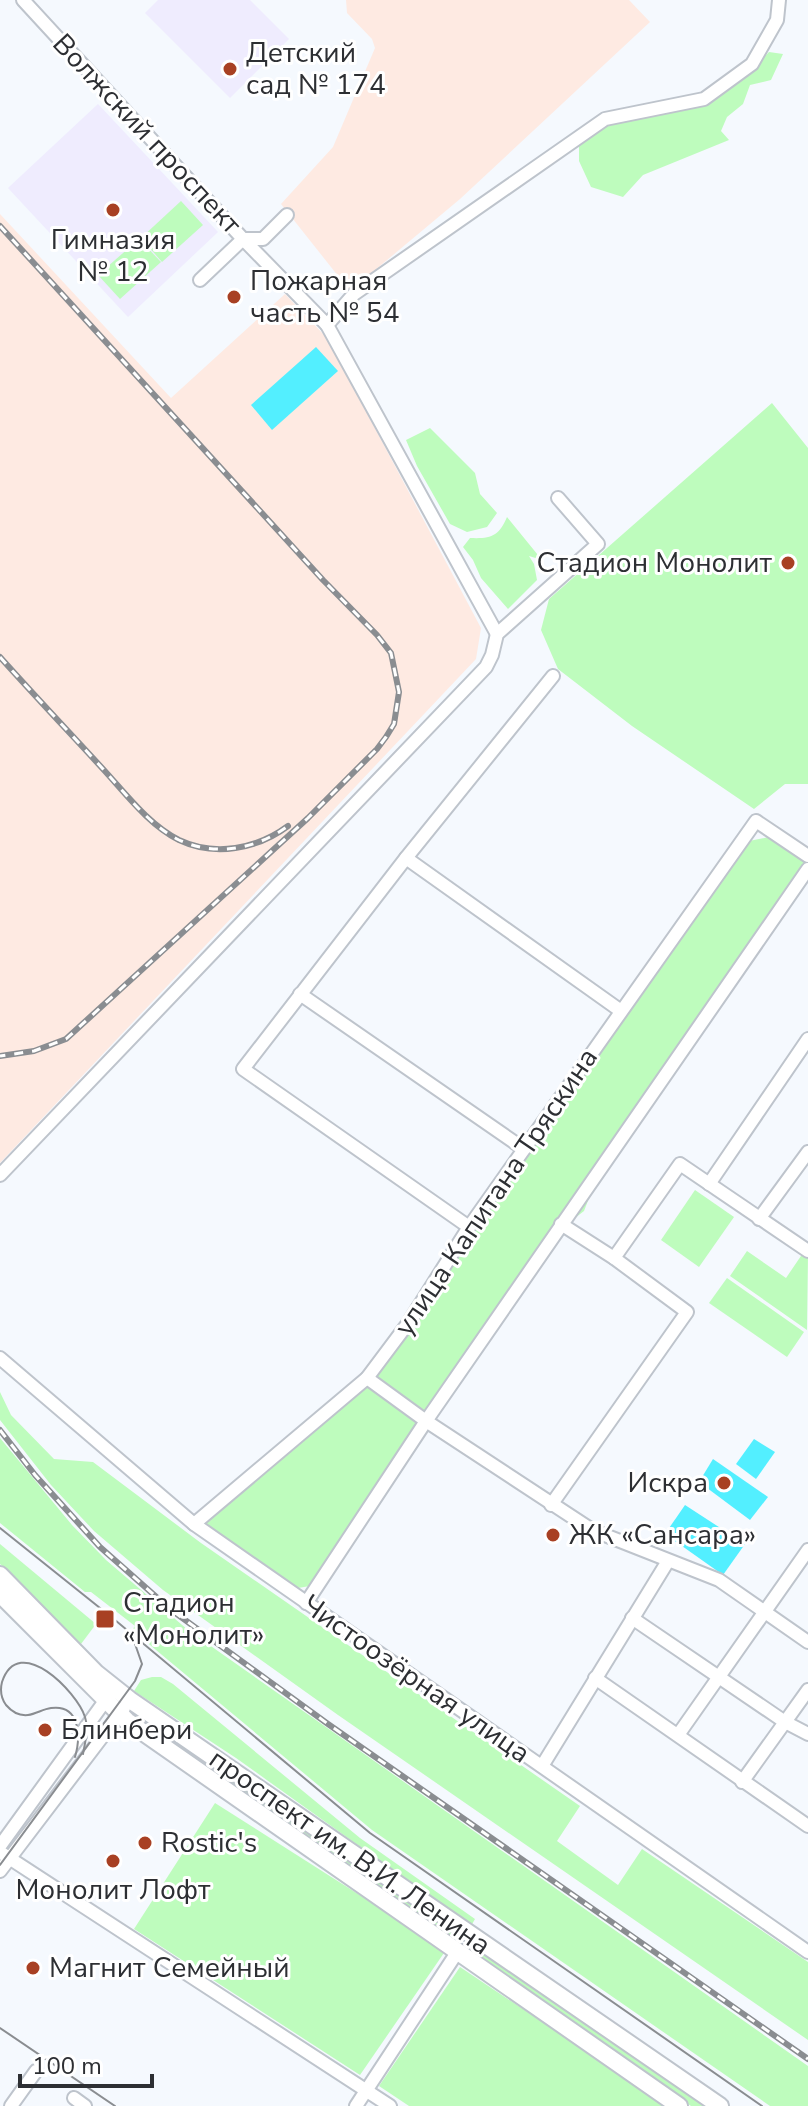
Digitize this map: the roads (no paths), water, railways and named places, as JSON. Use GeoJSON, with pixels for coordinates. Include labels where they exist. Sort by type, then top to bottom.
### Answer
{"type":"FeatureCollection","features":[{"type":"Feature","properties":{"kind":"main road","name":"проспект им. В.И. Ленина"},"geometry":{"type":"LineString","coordinates":[[0,1575],[110,1694],[119,1715],[679,2106]]}},
{"type":"Feature","properties":{"kind":"main road","name":"проспект им. В.И. Ленина"},"geometry":{"type":"LineString","coordinates":[[0,1594],[110,1694],[130,1700],[720,2106]]}},
{"type":"Feature","properties":{"kind":"main road"},"geometry":{"type":"LineString","coordinates":[[458,1951],[468,1934]]}},
{"type":"Feature","properties":{"kind":"street","name":"Волжский проспект"},"geometry":{"type":"LineString","coordinates":[[23,0],[243,239],[327,325],[497,634]]}},
{"type":"Feature","properties":{"kind":"street"},"geometry":{"type":"LineString","coordinates":[[327,325],[354,294],[605,119],[704,99],[752,64],[777,20],[779,0]]}},
{"type":"Feature","properties":{"kind":"street"},"geometry":{"type":"LineString","coordinates":[[200,280],[243,239],[263,239],[287,215]]}},
{"type":"Feature","properties":{"kind":"street"},"geometry":{"type":"LineString","coordinates":[[0,1175],[486,667],[497,634],[598,544],[558,498]]}},
{"type":"Feature","properties":{"kind":"street"},"geometry":{"type":"LineString","coordinates":[[469,1227],[243,1069],[406,858],[553,676]]}},
{"type":"Feature","properties":{"kind":"street","name":"улица Капитана Тряскина"},"geometry":{"type":"LineString","coordinates":[[194,1524],[367,1378],[409,1322],[469,1227],[756,821],[808,856]]}},
{"type":"Feature","properties":{"kind":"street"},"geometry":{"type":"LineString","coordinates":[[406,858],[621,1011]]}},
{"type":"Feature","properties":{"kind":"street"},"geometry":{"type":"LineString","coordinates":[[306,1603],[426,1421],[808,869]]}},
{"type":"Feature","properties":{"kind":"street"},"geometry":{"type":"LineString","coordinates":[[300,994],[524,1149]]}},
{"type":"Feature","properties":{"kind":"street"},"geometry":{"type":"LineString","coordinates":[[709,1184],[808,1039]]}},
{"type":"Feature","properties":{"kind":"street"},"geometry":{"type":"LineString","coordinates":[[759,1219],[808,1152]]}},
{"type":"Feature","properties":{"kind":"street"},"geometry":{"type":"LineString","coordinates":[[614,1258],[680,1164],[808,1251]]}},
{"type":"Feature","properties":{"kind":"street"},"geometry":{"type":"LineString","coordinates":[[551,1505],[687,1312],[614,1258],[561,1224]]}},
{"type":"Feature","properties":{"kind":"street","name":"Чистоозёрная улица"},"geometry":{"type":"LineString","coordinates":[[0,1358],[194,1524],[808,1952]]}},
{"type":"Feature","properties":{"kind":"street"},"geometry":{"type":"LineString","coordinates":[[367,1378],[426,1421],[592,1530],[719,1580],[808,1642]]}},
{"type":"Feature","properties":{"kind":"street"},"geometry":{"type":"LineString","coordinates":[[678,1735],[808,1550]]}},
{"type":"Feature","properties":{"kind":"street"},"geometry":{"type":"LineString","coordinates":[[542,1766],[668,1561]]}},
{"type":"Feature","properties":{"kind":"street"},"geometry":{"type":"LineString","coordinates":[[632,1618],[785,1722],[808,1734]]}},
{"type":"Feature","properties":{"kind":"street"},"geometry":{"type":"LineString","coordinates":[[595,1678],[808,1826]]}},
{"type":"Feature","properties":{"kind":"street"},"geometry":{"type":"LineString","coordinates":[[742,1782],[808,1690]]}},
{"type":"Feature","properties":{"kind":"street"},"geometry":{"type":"LineString","coordinates":[[0,1846],[110,1694]]}},
{"type":"Feature","properties":{"kind":"street"},"geometry":{"type":"LineString","coordinates":[[0,1871],[5,1856],[130,1700]]}},
{"type":"Feature","properties":{"kind":"street"},"geometry":{"type":"LineString","coordinates":[[5,1856],[390,2106]]}},
{"type":"Feature","properties":{"kind":"street"},"geometry":{"type":"LineString","coordinates":[[356,2106],[458,1951]]}},
{"type":"Feature","properties":{"kind":"street"},"geometry":{"type":"LineString","coordinates":[[11,2106],[36,2071]]}},
{"type":"Feature","properties":{"kind":"water"},"geometry":{"type":"Polygon","coordinates":[[[316,347],[338,371],[272,430],[251,405],[316,347]]]}},
{"type":"Feature","properties":{"kind":"water","name":"Искра"},"geometry":{"type":"Polygon","coordinates":[[[754,1439],[775,1452],[756,1479],[736,1464],[754,1439]]]}},
{"type":"Feature","properties":{"kind":"water","name":"Искра"},"geometry":{"type":"Polygon","coordinates":[[[713,1459],[768,1497],[750,1520],[699,1482],[713,1459]]]}},
{"type":"Feature","properties":{"kind":"water","name":"Искра"},"geometry":{"type":"Polygon","coordinates":[[[685,1505],[745,1544],[723,1575],[665,1534],[685,1505]]]}},
{"type":"Feature","properties":{"kind":"tram line"},"geometry":{"type":"LineString","coordinates":[[0,1528],[370,1833],[762,2106]]}},
{"type":"Feature","properties":{"kind":"tram line"},"geometry":{"type":"LineString","coordinates":[[0,1865],[135,1681],[142,1664],[134,1641]]}},
{"type":"Feature","properties":{"kind":"tram line"},"geometry":{"type":"LineString","coordinates":[[75,1757],[78,1731],[68,1711],[51,1708],[22,1715],[6,1705],[1,1685],[10,1668],[21,1663],[34,1665],[47,1671],[71,1694],[85,1717],[83,1754]]}},
{"type":"Feature","properties":{"kind":"tram line"},"geometry":{"type":"LineString","coordinates":[[0,2028],[115,2106]]}},
{"type":"Feature","properties":{"kind":"railway"},"geometry":{"type":"LineString","coordinates":[[0,226],[323,580],[377,635],[391,653],[399,692],[394,724],[377,749],[308,818],[66,1039],[34,1051],[0,1056]]}},
{"type":"Feature","properties":{"kind":"railway"},"geometry":{"type":"LineString","coordinates":[[0,657],[138,808],[168,834],[193,845],[221,849],[249,845],[288,826]]}},
{"type":"Feature","properties":{"kind":"railway"},"geometry":{"type":"LineString","coordinates":[[0,1430],[35,1475],[100,1547],[170,1609],[328,1724],[808,2059]]}},
{"type":"Feature","properties":{"kind":"place","name":"Детский сад № 174"},"geometry":{"type":"Point","coordinates":[230,69]}},
{"type":"Feature","properties":{"kind":"place","name":"Гимназия № 12"},"geometry":{"type":"Point","coordinates":[113,210]}},
{"type":"Feature","properties":{"kind":"place","name":"Пожарная часть № 54"},"geometry":{"type":"Point","coordinates":[234,297]}},
{"type":"Feature","properties":{"kind":"place","name":"Стадион Монолит"},"geometry":{"type":"Point","coordinates":[788,563]}},
{"type":"Feature","properties":{"kind":"place","name":"Искра"},"geometry":{"type":"Point","coordinates":[724,1483]}},
{"type":"Feature","properties":{"kind":"place","name":"ЖК «Сансара»"},"geometry":{"type":"Point","coordinates":[553,1535]}},
{"type":"Feature","properties":{"kind":"place","name":"Стадион «Монолит»"},"geometry":{"type":"Point","coordinates":[105,1619]}},
{"type":"Feature","properties":{"kind":"place","name":"Блинбери"},"geometry":{"type":"Point","coordinates":[45,1730]}},
{"type":"Feature","properties":{"kind":"place","name":"Rostic's"},"geometry":{"type":"Point","coordinates":[145,1843]}},
{"type":"Feature","properties":{"kind":"place","name":"Монолит Лофт"},"geometry":{"type":"Point","coordinates":[113,1861]}},
{"type":"Feature","properties":{"kind":"place","name":"Магнит Семейный"},"geometry":{"type":"Point","coordinates":[33,1968]}}]}
